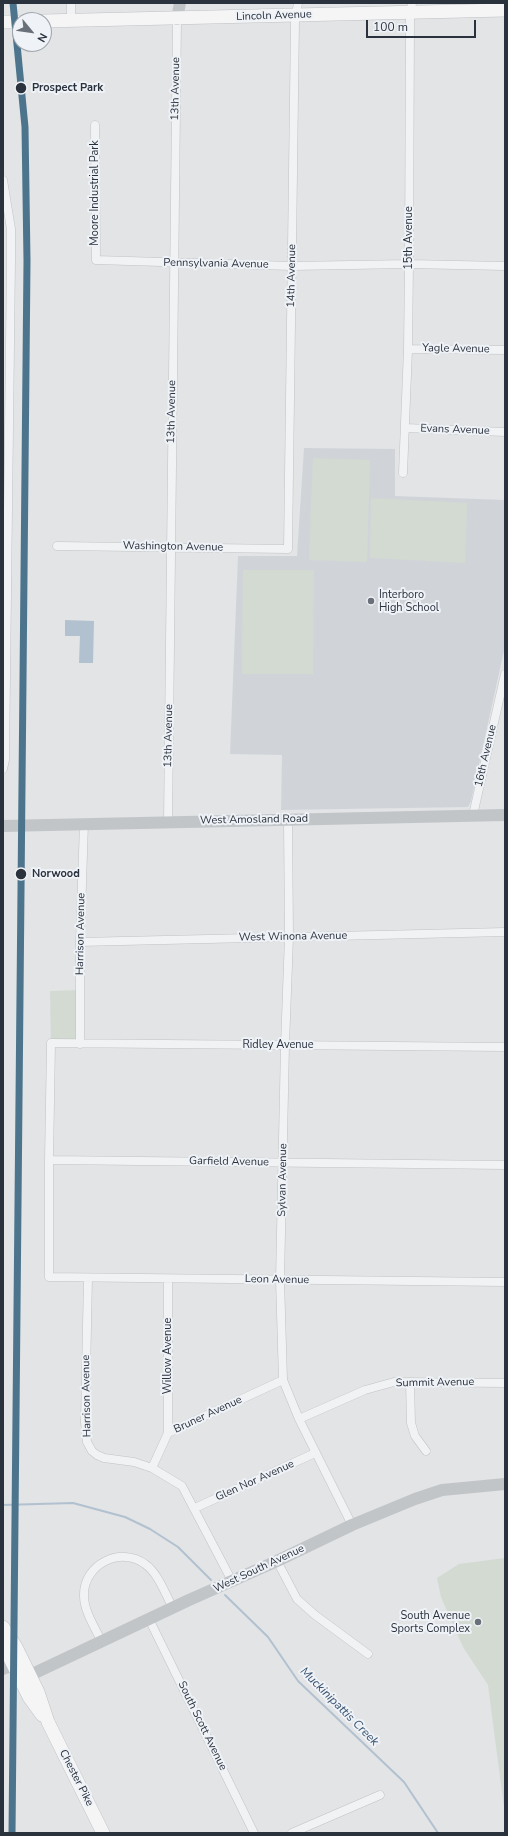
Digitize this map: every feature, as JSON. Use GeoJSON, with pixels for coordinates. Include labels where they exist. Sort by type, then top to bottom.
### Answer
{"type":"FeatureCollection","features":[{"type":"Feature","properties":{"kind":"main road","name":"Lincoln Avenue"},"geometry":{"type":"LineString","coordinates":[[52,21],[177,19],[297,9],[411,7],[505,10]]}},
{"type":"Feature","properties":{"kind":"main road","name":"Chester Pike"},"geometry":{"type":"LineString","coordinates":[[3,1627],[13,1665]]}},
{"type":"Feature","properties":{"kind":"main road","name":"Chester Pike"},"geometry":{"type":"LineString","coordinates":[[3,1644],[13,1665],[25,1677],[41,1700],[48,1722],[103,1833]]}},
{"type":"Feature","properties":{"kind":"street"},"geometry":{"type":"LineString","coordinates":[[71,3],[71,21]]}},
{"type":"Feature","properties":{"kind":"street","name":"13th Avenue"},"geometry":{"type":"LineString","coordinates":[[168,822],[177,19],[180,3]]}},
{"type":"Feature","properties":{"kind":"street","name":"15th Avenue"},"geometry":{"type":"LineString","coordinates":[[403,473],[410,264],[411,7]]}},
{"type":"Feature","properties":{"kind":"street","name":"14th Avenue"},"geometry":{"type":"LineString","coordinates":[[288,549],[297,9]]}},
{"type":"Feature","properties":{"kind":"street","name":"Moore Industrial Park"},"geometry":{"type":"LineString","coordinates":[[95,125],[96,260]]}},
{"type":"Feature","properties":{"kind":"street"},"geometry":{"type":"LineString","coordinates":[[3,180],[11,229],[7,260],[5,760],[3,769]]}},
{"type":"Feature","properties":{"kind":"street","name":"Pennsylvania Avenue"},"geometry":{"type":"LineString","coordinates":[[96,260],[292,266],[410,264],[505,266]]}},
{"type":"Feature","properties":{"kind":"street","name":"Yagle Avenue"},"geometry":{"type":"LineString","coordinates":[[408,349],[505,350]]}},
{"type":"Feature","properties":{"kind":"street","name":"Evans Avenue"},"geometry":{"type":"LineString","coordinates":[[405,428],[505,432]]}},
{"type":"Feature","properties":{"kind":"street","name":"Washington Avenue"},"geometry":{"type":"LineString","coordinates":[[57,546],[288,549]]}},
{"type":"Feature","properties":{"kind":"street","name":"16th Avenue"},"geometry":{"type":"LineString","coordinates":[[473,815],[503,696],[505,674]]}},
{"type":"Feature","properties":{"kind":"street","name":"West Amosland Road"},"geometry":{"type":"LineString","coordinates":[[5,826],[505,814]]}},
{"type":"Feature","properties":{"kind":"street","name":"Sylvan Avenue"},"geometry":{"type":"LineString","coordinates":[[288,820],[289,937],[280,1280],[283,1380],[315,1453],[352,1525]]}},
{"type":"Feature","properties":{"kind":"street","name":"Harrison Avenue"},"geometry":{"type":"LineString","coordinates":[[80,1044],[80,942],[84,824]]}},
{"type":"Feature","properties":{"kind":"street","name":"West Winona Avenue"},"geometry":{"type":"LineString","coordinates":[[80,942],[505,932]]}},
{"type":"Feature","properties":{"kind":"street","name":"Ridley Avenue"},"geometry":{"type":"LineString","coordinates":[[48,1160],[51,1043],[505,1047]]}},
{"type":"Feature","properties":{"kind":"street","name":"Garfield Avenue"},"geometry":{"type":"LineString","coordinates":[[48,1160],[505,1165]]}},
{"type":"Feature","properties":{"kind":"street","name":"Leon Avenue"},"geometry":{"type":"LineString","coordinates":[[48,1160],[49,1277],[505,1282]]}},
{"type":"Feature","properties":{"kind":"street","name":"Harrison Avenue"},"geometry":{"type":"LineString","coordinates":[[88,1278],[85,1422],[87,1442],[92,1451],[104,1458],[134,1462],[152,1468],[182,1486],[195,1508],[232,1582]]}},
{"type":"Feature","properties":{"kind":"street","name":"Willow Avenue"},"geometry":{"type":"LineString","coordinates":[[168,1279],[168,1433]]}},
{"type":"Feature","properties":{"kind":"street","name":"Bruner Avenue"},"geometry":{"type":"LineString","coordinates":[[152,1468],[168,1433],[283,1380]]}},
{"type":"Feature","properties":{"kind":"street","name":"Summit Avenue"},"geometry":{"type":"LineString","coordinates":[[299,1419],[365,1390],[394,1382],[505,1382]]}},
{"type":"Feature","properties":{"kind":"street"},"geometry":{"type":"LineString","coordinates":[[410,1382],[411,1423],[415,1436],[426,1451]]}},
{"type":"Feature","properties":{"kind":"street","name":"Glen Nor Avenue"},"geometry":{"type":"LineString","coordinates":[[195,1508],[315,1453]]}},
{"type":"Feature","properties":{"kind":"street","name":"West South Avenue"},"geometry":{"type":"LineString","coordinates":[[25,1677],[352,1525],[415,1499],[442,1490],[505,1484]]}},
{"type":"Feature","properties":{"kind":"street"},"geometry":{"type":"LineString","coordinates":[[102,1642],[88,1612],[84,1597],[88,1578],[94,1569],[102,1562],[114,1557],[128,1556],[145,1564],[151,1569],[160,1583],[173,1608]]}},
{"type":"Feature","properties":{"kind":"street"},"geometry":{"type":"LineString","coordinates":[[277,1561],[297,1599],[315,1615],[368,1654]]}},
{"type":"Feature","properties":{"kind":"street","name":"South Scott Avenue"},"geometry":{"type":"LineString","coordinates":[[149,1619],[254,1833]]}},
{"type":"Feature","properties":{"kind":"street"},"geometry":{"type":"LineString","coordinates":[[292,1833],[380,1796]]}},
{"type":"Feature","properties":{"kind":"shaded area","name":"Interboro High School"},"geometry":{"type":"Polygon","coordinates":[[[304,448],[395,449],[395,496],[505,500],[505,646],[471,801],[468,807],[281,810],[282,755],[230,754],[238,556],[297,556],[304,448]]]}},
{"type":"Feature","properties":{"kind":"shaded area"},"geometry":{"type":"Polygon","coordinates":[[[313,458],[370,460],[367,562],[309,560],[313,458]]]}},
{"type":"Feature","properties":{"kind":"shaded area"},"geometry":{"type":"Polygon","coordinates":[[[371,498],[467,503],[465,563],[370,558],[371,498]]]}},
{"type":"Feature","properties":{"kind":"shaded area"},"geometry":{"type":"Polygon","coordinates":[[[243,570],[314,570],[313,674],[242,674],[243,570]]]}},
{"type":"Feature","properties":{"kind":"shaded area"},"geometry":{"type":"Polygon","coordinates":[[[80,990],[80,1044],[51,1043],[50,991],[80,990]]]}},
{"type":"Feature","properties":{"kind":"shaded area","name":"South Avenue Sports Complex"},"geometry":{"type":"Polygon","coordinates":[[[505,1558],[505,1815],[488,1685],[463,1647],[441,1597],[437,1578],[459,1564],[505,1558]]]}},
{"type":"Feature","properties":{"kind":"water"},"geometry":{"type":"Polygon","coordinates":[[[65,620],[94,621],[93,663],[79,663],[80,636],[65,636],[65,620]]]}},
{"type":"Feature","properties":{"kind":"waterway","name":"Muckinipattis Creek"},"geometry":{"type":"LineString","coordinates":[[3,1505],[73,1503],[125,1517],[150,1529],[178,1547],[211,1580]]}},
{"type":"Feature","properties":{"kind":"waterway","name":"Muckinipattis Creek"},"geometry":{"type":"LineString","coordinates":[[225,1595],[268,1637],[298,1681],[404,1782],[438,1833]]}},
{"type":"Feature","properties":{"kind":"transit line"},"geometry":{"type":"LineString","coordinates":[[12,1833],[27,261],[25,127],[13,3]]}},
{"type":"Feature","properties":{"kind":"place","name":"Prospect Park"},"geometry":{"type":"Point","coordinates":[21,88]}},
{"type":"Feature","properties":{"kind":"place","name":"Interboro High School"},"geometry":{"type":"Point","coordinates":[371,601]}},
{"type":"Feature","properties":{"kind":"place","name":"Norwood"},"geometry":{"type":"Point","coordinates":[21,874]}},
{"type":"Feature","properties":{"kind":"place","name":"South Avenue Sports Complex"},"geometry":{"type":"Point","coordinates":[478,1622]}}]}
